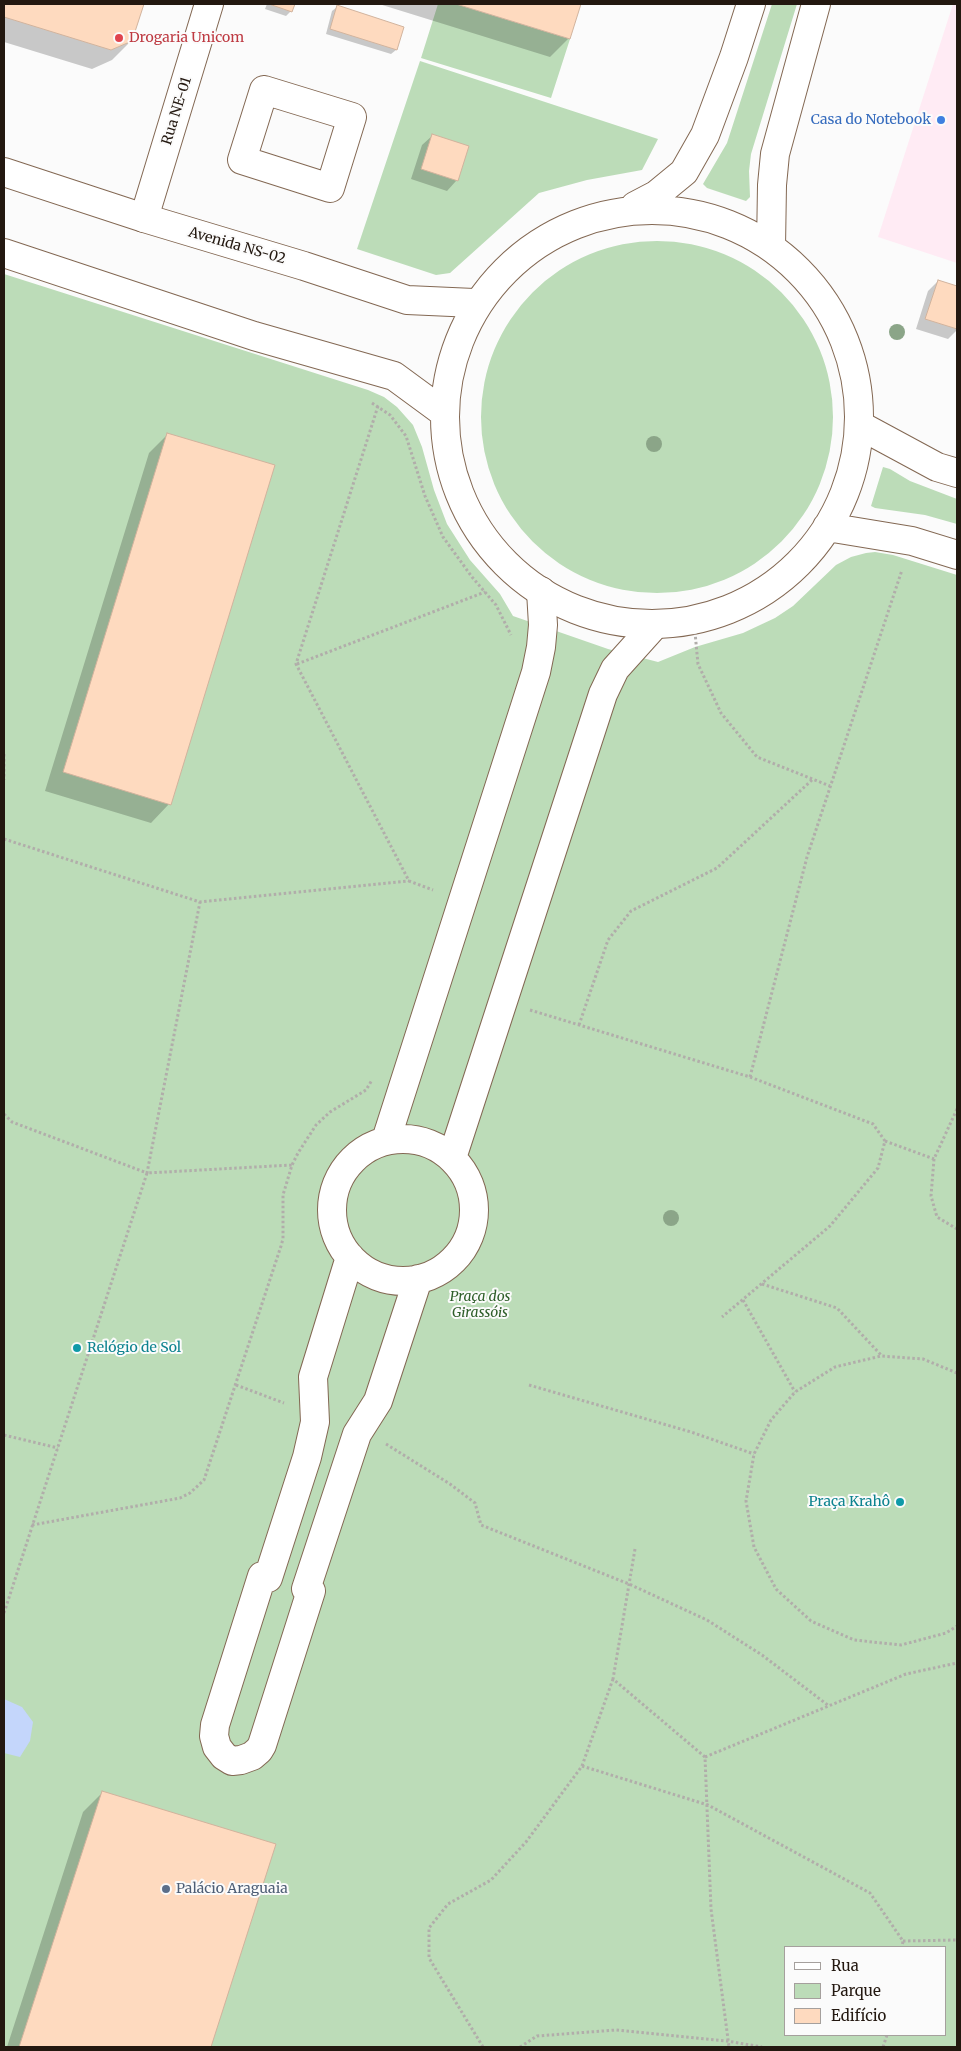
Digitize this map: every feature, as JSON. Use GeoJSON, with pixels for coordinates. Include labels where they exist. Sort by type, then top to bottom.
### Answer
{"type":"FeatureCollection","features":[{"type":"Feature","properties":{"kind":"main road","name":"Rua NE-01"},"geometry":{"type":"LineString","coordinates":[[144,218],[209,4]]}},
{"type":"Feature","properties":{"kind":"main road"},"geometry":{"type":"LineString","coordinates":[[636,206],[708,217],[771,247],[800,271],[830,308],[854,362],[861,426],[849,478],[827,527],[790,574],[748,601],[694,622],[651,629],[592,616],[541,591],[503,558],[479,529],[461,494],[446,449],[443,412],[448,364],[474,303],[506,268],[547,238],[590,219],[636,206],[656,195],[684,172],[705,135],[752,4]]}},
{"type":"Feature","properties":{"kind":"main road"},"geometry":{"type":"LineString","coordinates":[[771,247],[772,185],[775,154],[816,4]]}},
{"type":"Feature","properties":{"kind":"main road","name":"Avenida NS-02"},"geometry":{"type":"LineString","coordinates":[[4,172],[407,300],[474,303]]}},
{"type":"Feature","properties":{"kind":"main road"},"geometry":{"type":"LineString","coordinates":[[4,253],[254,336],[394,376],[443,412]]}},
{"type":"Feature","properties":{"kind":"main road"},"geometry":{"type":"LineString","coordinates":[[861,426],[937,467],[957,474]]}},
{"type":"Feature","properties":{"kind":"main road"},"geometry":{"type":"LineString","coordinates":[[827,527],[912,541],[957,555]]}},
{"type":"Feature","properties":{"kind":"main road"},"geometry":{"type":"LineString","coordinates":[[386,1140],[536,672],[543,626],[541,591]]}},
{"type":"Feature","properties":{"kind":"main road"},"geometry":{"type":"LineString","coordinates":[[452,1158],[603,694],[615,669],[651,629]]}},
{"type":"Feature","properties":{"kind":"main road"},"geometry":{"type":"LineString","coordinates":[[405,1138],[424,1141],[452,1158],[464,1173],[472,1191],[474,1206],[471,1229],[464,1247],[452,1262],[436,1273],[418,1279],[395,1280],[378,1276],[361,1267],[350,1257],[334,1229],[332,1210],[333,1196],[340,1178],[357,1155],[373,1145],[386,1140],[405,1138]]}},
{"type":"Feature","properties":{"kind":"main road"},"geometry":{"type":"LineString","coordinates":[[350,1257],[313,1377],[316,1414],[307,1457],[215,1725],[214,1736],[217,1747],[224,1756],[232,1761],[252,1756],[262,1745],[356,1434],[378,1401],[418,1279]]}},
{"type":"Feature","properties":{"kind":"path"},"geometry":{"type":"LineString","coordinates":[[409,881],[296,664],[378,406],[394,419],[406,436],[425,496],[438,527],[457,558],[500,613],[512,640]]}},
{"type":"Feature","properties":{"kind":"path"},"geometry":{"type":"LineString","coordinates":[[750,1077],[807,857],[912,541]]}},
{"type":"Feature","properties":{"kind":"path"},"geometry":{"type":"LineString","coordinates":[[296,664],[485,592]]}},
{"type":"Feature","properties":{"kind":"path"},"geometry":{"type":"LineString","coordinates":[[694,622],[698,664],[721,713],[756,757],[830,786]]}},
{"type":"Feature","properties":{"kind":"path"},"geometry":{"type":"LineString","coordinates":[[4,754],[4,780]]}},
{"type":"Feature","properties":{"kind":"path"},"geometry":{"type":"LineString","coordinates":[[579,1025],[608,940],[631,911],[717,868],[813,779]]}},
{"type":"Feature","properties":{"kind":"path"},"geometry":{"type":"LineString","coordinates":[[4,838],[200,902],[409,881],[433,890]]}},
{"type":"Feature","properties":{"kind":"path"},"geometry":{"type":"LineString","coordinates":[[430,900],[436,881]]}},
{"type":"Feature","properties":{"kind":"path"},"geometry":{"type":"LineString","coordinates":[[4,1613],[147,1173],[200,902]]}},
{"type":"Feature","properties":{"kind":"path"},"geometry":{"type":"LineString","coordinates":[[503,1002],[750,1077],[873,1124],[885,1141],[934,1159]]}},
{"type":"Feature","properties":{"kind":"path"},"geometry":{"type":"LineString","coordinates":[[32,1525],[180,1498],[190,1493],[204,1480],[283,1239],[283,1195],[292,1165],[316,1125],[330,1112],[366,1090],[372,1078]]}},
{"type":"Feature","properties":{"kind":"path"},"geometry":{"type":"LineString","coordinates":[[957,1109],[934,1159],[931,1196],[937,1217],[957,1229]]}},
{"type":"Feature","properties":{"kind":"path"},"geometry":{"type":"LineString","coordinates":[[4,1114],[12,1122],[147,1173],[292,1165]]}},
{"type":"Feature","properties":{"kind":"path"},"geometry":{"type":"LineString","coordinates":[[722,1317],[830,1226],[878,1168],[885,1141]]}},
{"type":"Feature","properties":{"kind":"path"},"geometry":{"type":"LineString","coordinates":[[762,1284],[837,1308],[881,1356]]}},
{"type":"Feature","properties":{"kind":"path"},"geometry":{"type":"LineString","coordinates":[[742,1300],[795,1392]]}},
{"type":"Feature","properties":{"kind":"path"},"geometry":{"type":"LineString","coordinates":[[957,1373],[923,1359],[881,1356],[835,1366],[795,1392],[771,1420],[754,1454],[746,1500],[754,1547],[776,1589],[811,1621],[854,1640],[901,1644],[946,1633],[957,1626]]}},
{"type":"Feature","properties":{"kind":"path"},"geometry":{"type":"LineString","coordinates":[[236,1385],[316,1414]]}},
{"type":"Feature","properties":{"kind":"path"},"geometry":{"type":"LineString","coordinates":[[529,1385],[691,1432],[754,1454]]}},
{"type":"Feature","properties":{"kind":"path"},"geometry":{"type":"LineString","coordinates":[[360,1428],[450,1484],[475,1503],[481,1525],[629,1584],[707,1620],[762,1655],[829,1706]]}},
{"type":"Feature","properties":{"kind":"path"},"geometry":{"type":"LineString","coordinates":[[4,1435],[58,1448]]}},
{"type":"Feature","properties":{"kind":"path"},"geometry":{"type":"LineString","coordinates":[[483,2047],[429,1958],[428,1928],[448,1904],[491,1880],[526,1842],[582,1766],[613,1679],[635,1549]]}},
{"type":"Feature","properties":{"kind":"path"},"geometry":{"type":"LineString","coordinates":[[705,1757],[906,1674],[957,1664]]}},
{"type":"Feature","properties":{"kind":"path"},"geometry":{"type":"LineString","coordinates":[[613,1679],[705,1757],[711,1909],[729,2047]]}},
{"type":"Feature","properties":{"kind":"path"},"geometry":{"type":"LineString","coordinates":[[582,1766],[708,1805],[870,1893],[903,1941],[902,1946]]}},
{"type":"Feature","properties":{"kind":"path"},"geometry":{"type":"LineString","coordinates":[[903,1941],[957,1940]]}},
{"type":"Feature","properties":{"kind":"path"},"geometry":{"type":"LineString","coordinates":[[520,2047],[537,2036],[616,2030],[728,2041],[762,2047]]}},
{"type":"Feature","properties":{"kind":"shaded area"},"geometry":{"type":"Polygon","coordinates":[[[953,4],[957,4],[957,263],[878,237],[953,4]]]}},
{"type":"Feature","properties":{"kind":"green space"},"geometry":{"type":"Polygon","coordinates":[[[438,4],[456,4],[570,39],[551,98],[421,58],[438,4]]]}},
{"type":"Feature","properties":{"kind":"green space"},"geometry":{"type":"Polygon","coordinates":[[[772,4],[797,4],[751,154],[749,171],[750,197],[746,201],[707,188],[703,184],[727,143],[772,4]]]}},
{"type":"Feature","properties":{"kind":"green space"},"geometry":{"type":"Polygon","coordinates":[[[420,61],[658,139],[642,170],[587,180],[539,193],[450,273],[436,275],[357,249],[420,61]]]}},
{"type":"Feature","properties":{"kind":"green space"},"geometry":{"type":"Polygon","coordinates":[[[657,241],[691,245],[724,255],[755,271],[781,293],[803,319],[819,350],[829,383],[833,417],[829,451],[819,484],[803,515],[781,541],[755,563],[724,579],[691,589],[657,593],[623,589],[590,579],[559,563],[533,541],[511,515],[495,484],[485,451],[481,417],[485,383],[495,350],[511,319],[533,293],[559,271],[590,255],[623,245],[657,241]]]}},
{"type":"Feature","properties":{"kind":"green space","name":"Praça dos Girassóis"},"geometry":{"type":"Polygon","coordinates":[[[4,274],[368,390],[384,397],[397,407],[413,425],[447,524],[470,560],[500,594],[513,616],[608,649],[658,662],[695,647],[743,633],[775,618],[793,606],[836,565],[851,557],[866,553],[875,552],[893,555],[957,575],[957,2047],[4,2047],[4,274]]]}},
{"type":"Feature","properties":{"kind":"green space"},"geometry":{"type":"Polygon","coordinates":[[[883,467],[910,481],[957,499],[957,524],[925,515],[871,506],[883,467]]]}},
{"type":"Feature","properties":{"kind":"water"},"geometry":{"type":"Polygon","coordinates":[[[4,1699],[22,1707],[33,1722],[30,1741],[20,1757],[4,1753],[4,1699]]]}},
{"type":"Feature","properties":{"kind":"building"},"geometry":{"type":"Polygon","coordinates":[[[4,4],[144,4],[132,41],[111,50],[4,17],[4,4]]]}},
{"type":"Feature","properties":{"kind":"building"},"geometry":{"type":"Polygon","coordinates":[[[269,4],[295,4],[292,12],[269,4]]]}},
{"type":"Feature","properties":{"kind":"building"},"geometry":{"type":"Polygon","coordinates":[[[456,4],[581,4],[570,39],[456,4]]]}},
{"type":"Feature","properties":{"kind":"building"},"geometry":{"type":"Polygon","coordinates":[[[337,5],[404,27],[397,50],[330,29],[337,5]]]}},
{"type":"Feature","properties":{"kind":"building"},"geometry":{"type":"Polygon","coordinates":[[[432,134],[469,146],[458,181],[421,169],[432,134]]]}},
{"type":"Feature","properties":{"kind":"building"},"geometry":{"type":"Polygon","coordinates":[[[938,280],[957,286],[957,329],[925,319],[938,280]]]}},
{"type":"Feature","properties":{"kind":"building"},"geometry":{"type":"Polygon","coordinates":[[[167,433],[275,465],[171,805],[63,772],[167,433]]]}},
{"type":"Feature","properties":{"kind":"building","name":"Palácio Araguaia"},"geometry":{"type":"Polygon","coordinates":[[[102,1791],[276,1844],[211,2047],[19,2047],[102,1791]]]}},
{"type":"Feature","properties":{"kind":"place","name":"Drogaria Unicom"},"geometry":{"type":"Point","coordinates":[119,38]}},
{"type":"Feature","properties":{"kind":"place","name":"Casa do Notebook"},"geometry":{"type":"Point","coordinates":[941,120]}},
{"type":"Feature","properties":{"kind":"place","name":"Relógio de Sol"},"geometry":{"type":"Point","coordinates":[77,1348]}},
{"type":"Feature","properties":{"kind":"place","name":"Praça Krahô"},"geometry":{"type":"Point","coordinates":[900,1502]}},
{"type":"Feature","properties":{"kind":"place","name":"Palácio Araguaia"},"geometry":{"type":"Point","coordinates":[166,1889]}}]}
